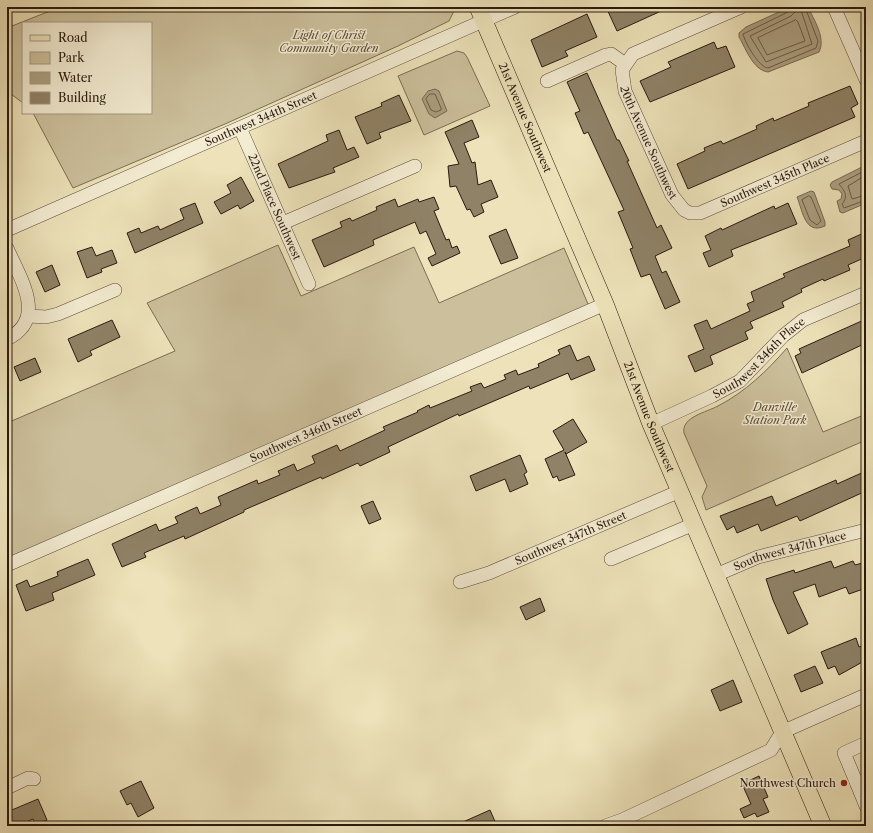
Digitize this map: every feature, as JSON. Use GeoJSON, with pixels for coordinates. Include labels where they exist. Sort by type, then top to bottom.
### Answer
{"type":"FeatureCollection","features":[{"type":"Feature","properties":{"kind":"main road","name":"21st Avenue Southwest"},"geometry":{"type":"LineString","coordinates":[[481,14],[605,304],[651,424],[823,826]]}},
{"type":"Feature","properties":{"kind":"street","name":"Southwest 344th Street"},"geometry":{"type":"LineString","coordinates":[[7,230],[240,128],[481,14],[515,7]]}},
{"type":"Feature","properties":{"kind":"street"},"geometry":{"type":"LineString","coordinates":[[547,81],[611,54],[624,67],[633,54],[741,7]]}},
{"type":"Feature","properties":{"kind":"street"},"geometry":{"type":"LineString","coordinates":[[834,7],[866,80]]}},
{"type":"Feature","properties":{"kind":"street","name":"20th Avenue Southwest"},"geometry":{"type":"LineString","coordinates":[[624,67],[622,79],[628,98],[670,192],[684,210]]}},
{"type":"Feature","properties":{"kind":"street","name":"22nd Place Southwest"},"geometry":{"type":"LineString","coordinates":[[240,128],[309,284]]}},
{"type":"Feature","properties":{"kind":"street","name":"Southwest 345th Place"},"geometry":{"type":"LineString","coordinates":[[684,210],[690,213],[700,213],[866,141]]}},
{"type":"Feature","properties":{"kind":"street"},"geometry":{"type":"LineString","coordinates":[[283,223],[415,166]]}},
{"type":"Feature","properties":{"kind":"street"},"geometry":{"type":"LineString","coordinates":[[7,248],[25,290],[28,319],[18,332],[7,339]]}},
{"type":"Feature","properties":{"kind":"street"},"geometry":{"type":"LineString","coordinates":[[28,319],[58,314],[115,290]]}},
{"type":"Feature","properties":{"kind":"street","name":"Southwest 346th Place"},"geometry":{"type":"LineString","coordinates":[[651,424],[712,396],[740,381],[783,336],[803,320],[866,293]]}},
{"type":"Feature","properties":{"kind":"street","name":"Southwest 346th Street"},"geometry":{"type":"LineString","coordinates":[[7,565],[605,304]]}},
{"type":"Feature","properties":{"kind":"street","name":"Southwest 347th Street"},"geometry":{"type":"LineString","coordinates":[[460,582],[489,573],[680,491]]}},
{"type":"Feature","properties":{"kind":"street"},"geometry":{"type":"LineString","coordinates":[[611,560],[694,524]]}},
{"type":"Feature","properties":{"kind":"street","name":"Southwest 347th Place"},"geometry":{"type":"LineString","coordinates":[[716,575],[758,557],[866,530]]}},
{"type":"Feature","properties":{"kind":"street"},"geometry":{"type":"LineString","coordinates":[[604,826],[622,820],[771,750],[782,732],[866,695]]}},
{"type":"Feature","properties":{"kind":"street"},"geometry":{"type":"LineString","coordinates":[[866,743],[844,753],[861,782],[866,806]]}},
{"type":"Feature","properties":{"kind":"street"},"geometry":{"type":"LineString","coordinates":[[7,788],[28,778],[34,779]]}},
{"type":"Feature","properties":{"kind":"green space","name":"Light of Christ Community Garden"},"geometry":{"type":"Polygon","coordinates":[[[60,7],[456,7],[449,21],[398,46],[225,124],[73,188],[34,114],[152,114],[152,22],[22,22],[60,7]]]}},
{"type":"Feature","properties":{"kind":"green space"},"geometry":{"type":"Polygon","coordinates":[[[22,22],[22,102],[7,91],[7,28],[22,22]]]}},
{"type":"Feature","properties":{"kind":"green space"},"geometry":{"type":"Polygon","coordinates":[[[457,51],[464,53],[467,57],[490,106],[424,135],[398,76],[457,51]]]}},
{"type":"Feature","properties":{"kind":"green space"},"geometry":{"type":"Polygon","coordinates":[[[278,245],[301,296],[414,247],[439,303],[564,248],[591,311],[7,565],[7,423],[175,351],[147,303],[278,245]]]}},
{"type":"Feature","properties":{"kind":"green space","name":"Danville Station Park"},"geometry":{"type":"Polygon","coordinates":[[[787,348],[823,432],[866,414],[866,440],[706,510],[702,497],[707,486],[684,433],[686,423],[696,416],[718,406],[746,388],[772,365],[787,348]]]}},
{"type":"Feature","properties":{"kind":"water"},"geometry":{"type":"Polygon","coordinates":[[[790,7],[808,7],[820,35],[821,47],[819,52],[768,72],[758,67],[750,58],[739,37],[739,33],[746,27],[790,7]]]}},
{"type":"Feature","properties":{"kind":"water"},"geometry":{"type":"Polygon","coordinates":[[[435,89],[439,91],[447,111],[435,118],[429,114],[422,99],[428,91],[435,89]]]}},
{"type":"Feature","properties":{"kind":"water"},"geometry":{"type":"Polygon","coordinates":[[[866,165],[866,203],[843,213],[840,212],[837,201],[841,199],[842,194],[839,190],[832,189],[830,185],[832,182],[866,165]]]}},
{"type":"Feature","properties":{"kind":"water"},"geometry":{"type":"Polygon","coordinates":[[[811,191],[814,192],[825,222],[825,226],[818,228],[809,225],[803,215],[797,197],[811,191]]]}},
{"type":"Feature","properties":{"kind":"building"},"geometry":{"type":"Polygon","coordinates":[[[606,7],[670,7],[617,31],[606,7]]]}},
{"type":"Feature","properties":{"kind":"building"},"geometry":{"type":"Polygon","coordinates":[[[587,14],[597,37],[565,51],[568,56],[542,67],[531,40],[587,14]]]}},
{"type":"Feature","properties":{"kind":"building"},"geometry":{"type":"Polygon","coordinates":[[[714,42],[717,49],[726,46],[735,67],[650,102],[640,81],[671,67],[668,62],[714,42]]]}},
{"type":"Feature","properties":{"kind":"building"},"geometry":{"type":"Polygon","coordinates":[[[587,73],[617,140],[619,140],[629,161],[627,161],[657,228],[661,225],[672,248],[655,256],[662,273],[666,271],[680,302],[665,309],[650,274],[641,277],[630,249],[633,248],[618,212],[624,210],[588,132],[584,134],[575,113],[580,111],[567,82],[587,73]]]}},
{"type":"Feature","properties":{"kind":"building"},"geometry":{"type":"Polygon","coordinates":[[[850,86],[858,104],[851,108],[855,117],[688,189],[677,164],[705,151],[704,148],[721,141],[723,144],[757,129],[756,126],[773,118],[774,121],[809,106],[808,103],[850,86]]]}},
{"type":"Feature","properties":{"kind":"building"},"geometry":{"type":"Polygon","coordinates":[[[399,95],[411,121],[379,133],[381,138],[367,144],[355,117],[382,106],[381,103],[399,95]]]}},
{"type":"Feature","properties":{"kind":"building"},"geometry":{"type":"Polygon","coordinates":[[[472,120],[479,137],[464,143],[472,163],[475,162],[478,185],[491,180],[498,197],[481,204],[484,212],[474,217],[470,209],[467,210],[456,186],[450,187],[448,166],[459,164],[445,132],[472,120]]]}},
{"type":"Feature","properties":{"kind":"building"},"geometry":{"type":"Polygon","coordinates":[[[339,130],[347,150],[354,147],[359,157],[333,168],[335,172],[289,188],[278,164],[328,141],[326,135],[339,130]]]}},
{"type":"Feature","properties":{"kind":"building"},"geometry":{"type":"Polygon","coordinates":[[[241,177],[254,201],[240,209],[238,205],[221,214],[214,202],[231,193],[227,185],[241,177]]]}},
{"type":"Feature","properties":{"kind":"building"},"geometry":{"type":"Polygon","coordinates":[[[434,197],[439,209],[434,211],[446,240],[449,239],[452,248],[457,246],[460,253],[432,266],[428,258],[436,254],[426,231],[420,234],[415,222],[373,240],[374,245],[324,267],[312,240],[342,227],[340,222],[350,218],[352,221],[377,210],[376,207],[395,199],[398,207],[418,199],[419,202],[434,197]]]}},
{"type":"Feature","properties":{"kind":"building"},"geometry":{"type":"Polygon","coordinates":[[[195,203],[203,223],[135,253],[127,233],[139,228],[141,233],[158,226],[160,230],[184,219],[180,209],[195,203]]]}},
{"type":"Feature","properties":{"kind":"building"},"geometry":{"type":"Polygon","coordinates":[[[788,203],[797,224],[731,250],[733,256],[709,267],[703,253],[711,250],[705,236],[721,228],[722,230],[774,206],[775,209],[788,203]]]}},
{"type":"Feature","properties":{"kind":"building"},"geometry":{"type":"Polygon","coordinates":[[[506,229],[518,258],[501,264],[489,236],[506,229]]]}},
{"type":"Feature","properties":{"kind":"building"},"geometry":{"type":"Polygon","coordinates":[[[866,232],[866,257],[848,265],[850,270],[824,281],[823,279],[801,289],[802,292],[782,302],[784,307],[750,322],[753,328],[745,332],[748,339],[710,356],[713,364],[695,372],[688,356],[704,349],[694,325],[707,320],[711,329],[750,311],[747,304],[754,301],[751,292],[785,277],[783,274],[850,246],[848,240],[866,232]]]}},
{"type":"Feature","properties":{"kind":"building"},"geometry":{"type":"Polygon","coordinates":[[[92,247],[96,256],[112,250],[117,263],[101,269],[102,272],[87,278],[77,252],[92,247]]]}},
{"type":"Feature","properties":{"kind":"building"},"geometry":{"type":"Polygon","coordinates":[[[52,265],[60,285],[45,292],[36,272],[52,265]]]}},
{"type":"Feature","properties":{"kind":"building"},"geometry":{"type":"Polygon","coordinates":[[[866,319],[866,343],[802,373],[795,356],[801,353],[799,349],[866,319]]]}},
{"type":"Feature","properties":{"kind":"building"},"geometry":{"type":"Polygon","coordinates":[[[112,320],[120,337],[90,351],[92,355],[78,362],[68,339],[112,320]]]}},
{"type":"Feature","properties":{"kind":"building"},"geometry":{"type":"Polygon","coordinates":[[[570,345],[577,361],[589,356],[595,370],[571,380],[568,373],[530,389],[529,386],[459,416],[458,414],[388,447],[390,452],[360,466],[358,463],[322,479],[321,477],[244,510],[244,512],[185,539],[184,536],[144,553],[146,557],[122,567],[112,544],[156,524],[159,531],[178,523],[175,517],[197,507],[200,514],[221,505],[218,497],[257,480],[258,484],[280,475],[278,471],[294,464],[297,471],[315,463],[312,456],[337,445],[340,451],[385,430],[383,427],[418,412],[417,411],[429,405],[430,408],[472,391],[470,387],[481,383],[484,388],[506,379],[504,375],[516,370],[518,375],[539,367],[538,364],[560,354],[558,350],[570,345]]]}},
{"type":"Feature","properties":{"kind":"building"},"geometry":{"type":"Polygon","coordinates":[[[35,358],[41,372],[20,381],[14,367],[35,358]]]}},
{"type":"Feature","properties":{"kind":"building"},"geometry":{"type":"Polygon","coordinates":[[[573,419],[587,442],[566,454],[565,452],[575,475],[559,481],[557,476],[553,478],[545,459],[564,450],[553,431],[573,419]]]}},
{"type":"Feature","properties":{"kind":"building"},"geometry":{"type":"Polygon","coordinates":[[[520,455],[527,472],[524,474],[528,484],[510,492],[505,479],[476,491],[470,476],[520,455]]]}},
{"type":"Feature","properties":{"kind":"building"},"geometry":{"type":"Polygon","coordinates":[[[866,471],[866,491],[800,521],[797,516],[761,531],[758,524],[737,533],[734,526],[727,530],[720,516],[772,496],[776,506],[836,480],[837,484],[866,471]]]}},
{"type":"Feature","properties":{"kind":"building"},"geometry":{"type":"Polygon","coordinates":[[[373,501],[381,519],[369,524],[361,506],[373,501]]]}},
{"type":"Feature","properties":{"kind":"building"},"geometry":{"type":"Polygon","coordinates":[[[88,559],[95,575],[52,593],[54,600],[26,611],[16,585],[27,580],[30,587],[58,576],[57,572],[88,559]]]}},
{"type":"Feature","properties":{"kind":"building"},"geometry":{"type":"Polygon","coordinates":[[[831,561],[834,568],[853,561],[855,565],[866,562],[866,588],[849,594],[846,587],[819,597],[815,584],[793,592],[808,624],[788,634],[773,600],[766,579],[794,570],[795,573],[831,561]]]}},
{"type":"Feature","properties":{"kind":"building"},"geometry":{"type":"Polygon","coordinates":[[[540,598],[545,611],[526,620],[520,607],[540,598]]]}},
{"type":"Feature","properties":{"kind":"building"},"geometry":{"type":"Polygon","coordinates":[[[856,638],[859,647],[866,644],[866,660],[839,675],[835,666],[828,669],[821,652],[856,638]]]}},
{"type":"Feature","properties":{"kind":"building"},"geometry":{"type":"Polygon","coordinates":[[[815,666],[823,683],[801,692],[794,675],[815,666]]]}},
{"type":"Feature","properties":{"kind":"building"},"geometry":{"type":"Polygon","coordinates":[[[733,680],[742,702],[720,711],[711,690],[733,680]]]}},
{"type":"Feature","properties":{"kind":"building"},"geometry":{"type":"Polygon","coordinates":[[[759,776],[768,797],[763,799],[769,812],[757,817],[755,813],[744,818],[740,809],[751,804],[742,784],[759,776]]]}},
{"type":"Feature","properties":{"kind":"building"},"geometry":{"type":"Polygon","coordinates":[[[141,781],[154,808],[138,817],[131,803],[127,805],[120,791],[141,781]]]}},
{"type":"Feature","properties":{"kind":"building"},"geometry":{"type":"Polygon","coordinates":[[[38,799],[47,820],[36,825],[33,819],[17,826],[7,826],[7,812],[38,799]]]}},
{"type":"Feature","properties":{"kind":"building"},"geometry":{"type":"Polygon","coordinates":[[[490,810],[497,826],[454,826],[490,810]]]}},
{"type":"Feature","properties":{"kind":"place","name":"Northwest Church"},"geometry":{"type":"Point","coordinates":[844,783]}}]}
